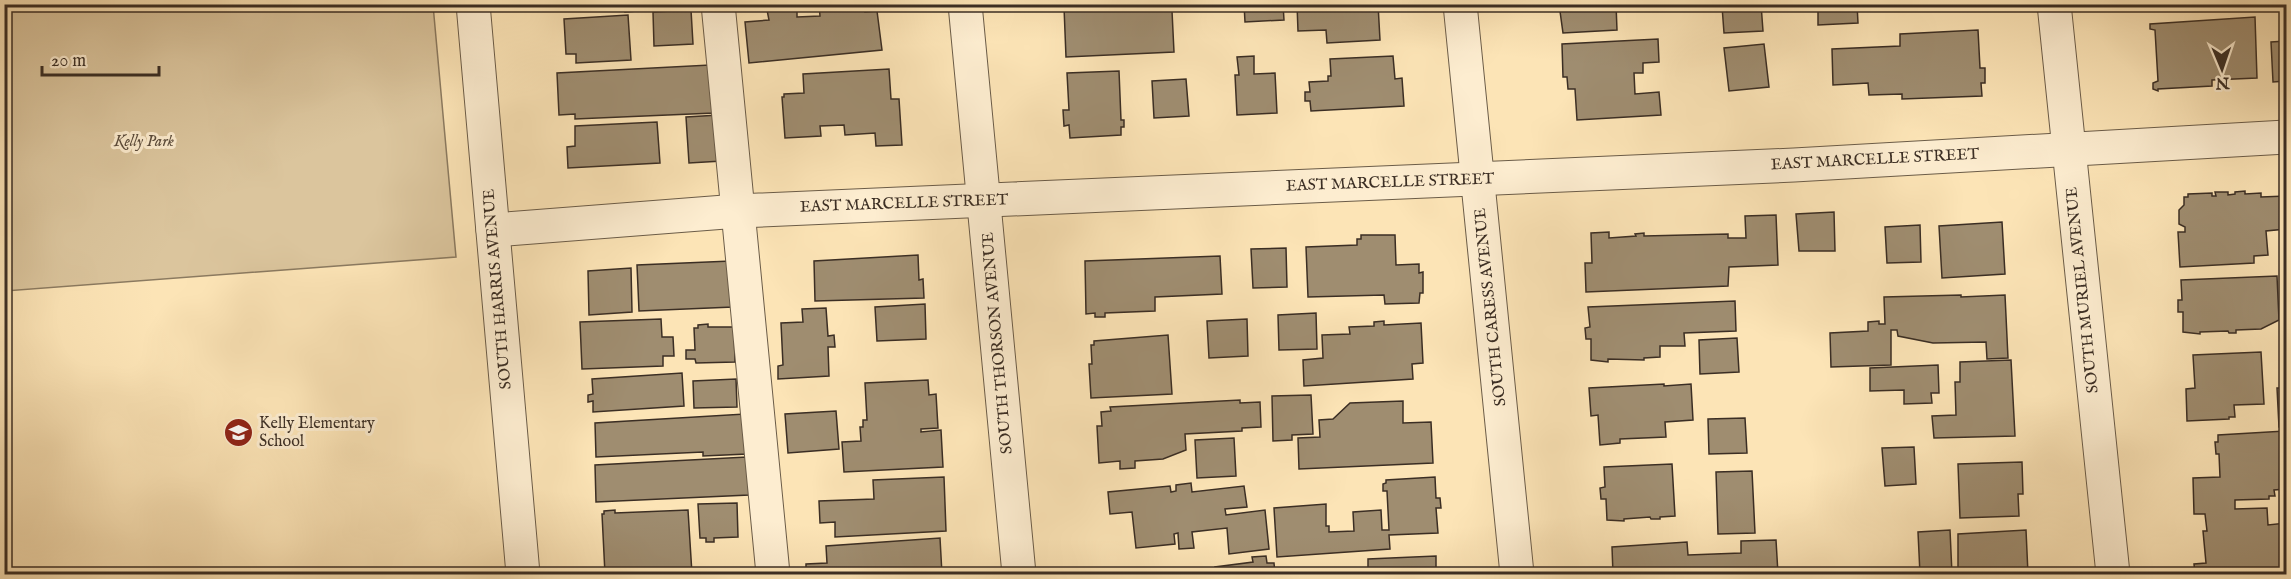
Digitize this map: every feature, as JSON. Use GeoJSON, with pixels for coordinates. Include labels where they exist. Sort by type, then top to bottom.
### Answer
{"type":"FeatureCollection","features":[{"type":"Feature","properties":{"kind":"street","name":"SOUTH HARRIS AVENUE"},"geometry":{"type":"LineString","coordinates":[[473,4],[523,574]]}},
{"type":"Feature","properties":{"kind":"street"},"geometry":{"type":"LineString","coordinates":[[718,4],[773,574]]}},
{"type":"Feature","properties":{"kind":"street","name":"SOUTH THORSON AVENUE"},"geometry":{"type":"LineString","coordinates":[[965,4],[1019,574]]}},
{"type":"Feature","properties":{"kind":"street","name":"SOUTH CARESS AVENUE"},"geometry":{"type":"LineString","coordinates":[[1460,4],[1517,574]]}},
{"type":"Feature","properties":{"kind":"street","name":"SOUTH MURIEL AVENUE"},"geometry":{"type":"LineString","coordinates":[[2054,4],[2113,574]]}},
{"type":"Feature","properties":{"kind":"street","name":"EAST MARCELLE STREET"},"geometry":{"type":"LineString","coordinates":[[493,230],[738,211],[1794,165],[2286,137]]}},
{"type":"Feature","properties":{"kind":"green space","name":"Kelly Park"},"geometry":{"type":"Polygon","coordinates":[[[5,4],[433,5],[456,257],[5,291],[5,4]]]}},
{"type":"Feature","properties":{"kind":"building"},"geometry":{"type":"Polygon","coordinates":[[[625,4],[704,4],[704,6],[625,12],[625,4]]]}},
{"type":"Feature","properties":{"kind":"building"},"geometry":{"type":"Polygon","coordinates":[[[771,4],[813,4],[813,9],[797,11],[797,17],[820,16],[819,4],[865,4],[865,12],[877,11],[882,50],[749,63],[745,22],[769,20],[767,10],[772,10],[771,4]]]}},
{"type":"Feature","properties":{"kind":"building"},"geometry":{"type":"Polygon","coordinates":[[[1089,4],[1170,4],[1174,52],[1066,57],[1064,7],[1089,4]]]}},
{"type":"Feature","properties":{"kind":"building"},"geometry":{"type":"Polygon","coordinates":[[[1244,4],[1283,4],[1284,20],[1245,22],[1244,4]]]}},
{"type":"Feature","properties":{"kind":"building"},"geometry":{"type":"Polygon","coordinates":[[[1297,4],[1378,4],[1380,40],[1327,43],[1326,30],[1298,31],[1297,4]]]}},
{"type":"Feature","properties":{"kind":"building"},"geometry":{"type":"Polygon","coordinates":[[[1559,4],[1616,4],[1617,30],[1563,33],[1559,4]]]}},
{"type":"Feature","properties":{"kind":"building"},"geometry":{"type":"Polygon","coordinates":[[[1761,4],[1763,31],[1724,33],[1722,6],[1761,4]]]}},
{"type":"Feature","properties":{"kind":"building"},"geometry":{"type":"Polygon","coordinates":[[[1818,4],[1857,4],[1858,23],[1818,25],[1818,4]]]}},
{"type":"Feature","properties":{"kind":"building"},"geometry":{"type":"Polygon","coordinates":[[[691,10],[693,44],[654,46],[653,12],[691,10]]]}},
{"type":"Feature","properties":{"kind":"building"},"geometry":{"type":"Polygon","coordinates":[[[628,15],[631,60],[576,63],[576,54],[566,54],[564,19],[628,15]]]}},
{"type":"Feature","properties":{"kind":"building"},"geometry":{"type":"Polygon","coordinates":[[[2255,17],[2257,78],[2212,80],[2212,86],[2158,89],[2158,91],[2153,89],[2153,83],[2158,81],[2155,30],[2150,29],[2150,24],[2255,17]]]}},
{"type":"Feature","properties":{"kind":"building"},"geometry":{"type":"Polygon","coordinates":[[[1978,30],[1980,68],[1985,68],[1985,83],[1981,83],[1982,96],[1902,99],[1902,94],[1869,95],[1868,83],[1833,85],[1832,49],[1900,46],[1900,34],[1978,30]]]}},
{"type":"Feature","properties":{"kind":"building"},"geometry":{"type":"Polygon","coordinates":[[[1658,39],[1659,62],[1643,63],[1643,73],[1634,73],[1635,94],[1659,92],[1661,115],[1577,120],[1575,89],[1568,89],[1567,77],[1563,77],[1562,44],[1658,39]]]}},
{"type":"Feature","properties":{"kind":"building"},"geometry":{"type":"Polygon","coordinates":[[[2286,41],[2286,81],[2273,82],[2271,42],[2286,41]]]}},
{"type":"Feature","properties":{"kind":"building"},"geometry":{"type":"Polygon","coordinates":[[[1764,44],[1769,87],[1729,91],[1724,48],[1764,44]]]}},
{"type":"Feature","properties":{"kind":"building"},"geometry":{"type":"Polygon","coordinates":[[[1254,56],[1254,74],[1275,73],[1277,113],[1237,115],[1235,75],[1239,75],[1237,57],[1254,56]]]}},
{"type":"Feature","properties":{"kind":"building"},"geometry":{"type":"Polygon","coordinates":[[[1393,56],[1395,79],[1402,78],[1404,106],[1311,111],[1310,101],[1305,101],[1305,92],[1310,92],[1309,82],[1328,81],[1328,76],[1331,76],[1330,59],[1393,56]]]}},
{"type":"Feature","properties":{"kind":"building"},"geometry":{"type":"Polygon","coordinates":[[[710,65],[714,113],[575,119],[575,114],[559,115],[557,73],[710,65]]]}},
{"type":"Feature","properties":{"kind":"building"},"geometry":{"type":"Polygon","coordinates":[[[889,69],[891,99],[899,99],[902,145],[876,146],[875,133],[845,135],[844,125],[820,126],[821,136],[785,138],[782,97],[784,94],[804,93],[803,74],[889,69]]]}},
{"type":"Feature","properties":{"kind":"building"},"geometry":{"type":"Polygon","coordinates":[[[1119,71],[1121,120],[1124,120],[1121,135],[1070,138],[1069,125],[1064,126],[1063,110],[1069,110],[1067,73],[1119,71]]]}},
{"type":"Feature","properties":{"kind":"building"},"geometry":{"type":"Polygon","coordinates":[[[1186,79],[1189,116],[1154,118],[1152,81],[1186,79]]]}},
{"type":"Feature","properties":{"kind":"building"},"geometry":{"type":"Polygon","coordinates":[[[719,115],[722,161],[689,163],[686,117],[719,115]]]}},
{"type":"Feature","properties":{"kind":"building"},"geometry":{"type":"Polygon","coordinates":[[[657,122],[660,163],[568,168],[567,147],[575,146],[575,126],[657,122]]]}},
{"type":"Feature","properties":{"kind":"building"},"geometry":{"type":"Polygon","coordinates":[[[2245,191],[2245,194],[2261,193],[2261,197],[2286,196],[2286,229],[2266,231],[2268,255],[2254,256],[2254,263],[2180,267],[2178,232],[2185,232],[2185,227],[2179,224],[2179,210],[2184,205],[2184,197],[2188,197],[2188,194],[2212,193],[2212,196],[2216,196],[2215,192],[2228,192],[2228,195],[2245,191]]]}},
{"type":"Feature","properties":{"kind":"building"},"geometry":{"type":"Polygon","coordinates":[[[1834,212],[1835,251],[1799,251],[1796,214],[1834,212]]]}},
{"type":"Feature","properties":{"kind":"building"},"geometry":{"type":"Polygon","coordinates":[[[1776,215],[1778,265],[1729,267],[1728,286],[1586,292],[1585,263],[1592,263],[1591,233],[1609,232],[1609,238],[1636,236],[1635,234],[1644,233],[1644,236],[1728,234],[1728,238],[1746,238],[1745,216],[1776,215]]]}},
{"type":"Feature","properties":{"kind":"building"},"geometry":{"type":"Polygon","coordinates":[[[2002,222],[2005,274],[1942,278],[1939,226],[2002,222]]]}},
{"type":"Feature","properties":{"kind":"building"},"geometry":{"type":"Polygon","coordinates":[[[1920,225],[1921,262],[1887,263],[1885,227],[1920,225]]]}},
{"type":"Feature","properties":{"kind":"building"},"geometry":{"type":"Polygon","coordinates":[[[1361,235],[1395,235],[1396,265],[1419,264],[1419,273],[1423,272],[1423,293],[1420,293],[1419,303],[1385,304],[1384,295],[1308,297],[1306,247],[1357,245],[1357,239],[1361,239],[1361,235]]]}},
{"type":"Feature","properties":{"kind":"building"},"geometry":{"type":"Polygon","coordinates":[[[1286,248],[1287,287],[1253,288],[1251,249],[1286,248]]]}},
{"type":"Feature","properties":{"kind":"building"},"geometry":{"type":"Polygon","coordinates":[[[918,255],[919,280],[923,279],[924,298],[815,301],[814,261],[918,255]]]}},
{"type":"Feature","properties":{"kind":"building"},"geometry":{"type":"Polygon","coordinates":[[[1220,256],[1222,294],[1155,297],[1155,311],[1105,313],[1105,317],[1095,317],[1095,313],[1086,314],[1085,261],[1220,256]]]}},
{"type":"Feature","properties":{"kind":"building"},"geometry":{"type":"Polygon","coordinates":[[[731,261],[733,307],[639,311],[637,265],[731,261]]]}},
{"type":"Feature","properties":{"kind":"building"},"geometry":{"type":"Polygon","coordinates":[[[631,268],[632,312],[589,315],[588,271],[631,268]]]}},
{"type":"Feature","properties":{"kind":"building"},"geometry":{"type":"Polygon","coordinates":[[[2277,276],[2279,320],[2261,329],[2236,330],[2236,333],[2228,331],[2200,332],[2200,334],[2183,332],[2183,312],[2178,312],[2178,300],[2182,300],[2181,280],[2277,276]]]}},
{"type":"Feature","properties":{"kind":"building"},"geometry":{"type":"Polygon","coordinates":[[[1961,295],[1961,297],[2005,295],[2008,358],[1987,359],[1986,342],[1933,343],[1898,336],[1897,330],[1891,330],[1891,365],[1831,367],[1830,333],[1868,331],[1868,322],[1879,321],[1879,324],[1885,324],[1884,297],[1961,295]]]}},
{"type":"Feature","properties":{"kind":"building"},"geometry":{"type":"Polygon","coordinates":[[[1735,301],[1736,331],[1684,333],[1685,346],[1660,346],[1660,357],[1644,358],[1644,360],[1608,359],[1608,362],[1591,360],[1591,339],[1586,339],[1585,328],[1590,327],[1588,307],[1735,301]]]}},
{"type":"Feature","properties":{"kind":"building"},"geometry":{"type":"Polygon","coordinates":[[[925,304],[926,339],[877,341],[875,307],[925,304]]]}},
{"type":"Feature","properties":{"kind":"building"},"geometry":{"type":"Polygon","coordinates":[[[826,308],[828,336],[834,335],[835,347],[828,347],[829,376],[778,379],[778,366],[783,365],[781,323],[803,322],[802,309],[826,308]]]}},
{"type":"Feature","properties":{"kind":"building"},"geometry":{"type":"Polygon","coordinates":[[[1316,313],[1317,349],[1279,350],[1278,315],[1316,313]]]}},
{"type":"Feature","properties":{"kind":"building"},"geometry":{"type":"Polygon","coordinates":[[[661,319],[662,337],[673,337],[674,356],[663,356],[663,366],[582,369],[580,322],[661,319]]]}},
{"type":"Feature","properties":{"kind":"building"},"geometry":{"type":"Polygon","coordinates":[[[1247,319],[1248,356],[1209,358],[1207,321],[1247,319]]]}},
{"type":"Feature","properties":{"kind":"building"},"geometry":{"type":"Polygon","coordinates":[[[1384,321],[1384,325],[1421,323],[1423,363],[1412,364],[1413,379],[1304,386],[1303,360],[1323,358],[1322,335],[1350,334],[1349,327],[1374,326],[1374,322],[1384,321]]]}},
{"type":"Feature","properties":{"kind":"building"},"geometry":{"type":"Polygon","coordinates":[[[708,324],[708,327],[734,327],[735,362],[696,363],[695,359],[686,359],[686,350],[695,350],[694,328],[708,324]]]}},
{"type":"Feature","properties":{"kind":"building"},"geometry":{"type":"Polygon","coordinates":[[[1168,335],[1172,394],[1091,398],[1089,364],[1092,364],[1091,345],[1094,345],[1094,341],[1168,335]]]}},
{"type":"Feature","properties":{"kind":"building"},"geometry":{"type":"Polygon","coordinates":[[[1737,338],[1739,372],[1700,374],[1699,340],[1737,338]]]}},
{"type":"Feature","properties":{"kind":"building"},"geometry":{"type":"Polygon","coordinates":[[[2261,352],[2264,404],[2234,405],[2235,417],[2229,417],[2229,419],[2187,421],[2186,389],[2195,388],[2193,355],[2261,352]]]}},
{"type":"Feature","properties":{"kind":"building"},"geometry":{"type":"Polygon","coordinates":[[[2011,360],[2015,436],[1934,438],[1932,416],[1956,415],[1955,382],[1960,382],[1960,362],[2011,360]]]}},
{"type":"Feature","properties":{"kind":"building"},"geometry":{"type":"Polygon","coordinates":[[[1938,365],[1939,393],[1931,393],[1932,403],[1904,404],[1904,390],[1870,391],[1870,368],[1938,365]]]}},
{"type":"Feature","properties":{"kind":"building"},"geometry":{"type":"Polygon","coordinates":[[[682,373],[684,406],[593,412],[593,401],[588,402],[588,395],[593,394],[592,379],[682,373]]]}},
{"type":"Feature","properties":{"kind":"building"},"geometry":{"type":"Polygon","coordinates":[[[736,379],[737,407],[694,408],[693,381],[736,379]]]}},
{"type":"Feature","properties":{"kind":"building"},"geometry":{"type":"Polygon","coordinates":[[[928,380],[929,395],[936,394],[938,428],[921,429],[921,432],[941,430],[943,467],[844,472],[842,442],[861,441],[860,427],[863,427],[863,420],[867,420],[865,383],[928,380]]]}},
{"type":"Feature","properties":{"kind":"building"},"geometry":{"type":"Polygon","coordinates":[[[1664,384],[1664,386],[1691,384],[1693,420],[1665,422],[1666,437],[1620,439],[1620,443],[1600,445],[1598,415],[1591,416],[1589,388],[1664,384]]]}},
{"type":"Feature","properties":{"kind":"building"},"geometry":{"type":"Polygon","coordinates":[[[2277,388],[2286,388],[2286,426],[2279,427],[2277,388]]]}},
{"type":"Feature","properties":{"kind":"building"},"geometry":{"type":"Polygon","coordinates":[[[1311,395],[1313,434],[1292,435],[1292,440],[1273,441],[1272,396],[1311,395]]]}},
{"type":"Feature","properties":{"kind":"building"},"geometry":{"type":"Polygon","coordinates":[[[1240,400],[1240,403],[1260,402],[1261,427],[1242,428],[1242,431],[1185,434],[1186,450],[1163,459],[1135,461],[1135,468],[1120,469],[1120,461],[1099,463],[1097,426],[1102,426],[1101,412],[1111,411],[1110,407],[1240,400]]]}},
{"type":"Feature","properties":{"kind":"building"},"geometry":{"type":"Polygon","coordinates":[[[1403,401],[1403,423],[1431,422],[1433,463],[1299,469],[1298,438],[1320,437],[1319,420],[1333,419],[1350,403],[1403,401]]]}},
{"type":"Feature","properties":{"kind":"building"},"geometry":{"type":"Polygon","coordinates":[[[836,411],[839,449],[788,453],[785,414],[836,411]]]}},
{"type":"Feature","properties":{"kind":"building"},"geometry":{"type":"Polygon","coordinates":[[[745,414],[747,454],[703,456],[703,452],[596,457],[595,423],[745,414]]]}},
{"type":"Feature","properties":{"kind":"building"},"geometry":{"type":"Polygon","coordinates":[[[1745,418],[1747,453],[1709,454],[1708,419],[1745,418]]]}},
{"type":"Feature","properties":{"kind":"building"},"geometry":{"type":"Polygon","coordinates":[[[2285,431],[2286,489],[2274,490],[2275,496],[2269,496],[2269,499],[2235,500],[2235,509],[2267,508],[2268,525],[2286,523],[2286,571],[2273,574],[2195,574],[2194,564],[2206,563],[2203,531],[2207,531],[2205,514],[2194,514],[2193,478],[2220,477],[2219,454],[2216,454],[2215,442],[2218,442],[2218,435],[2285,431]]]}},
{"type":"Feature","properties":{"kind":"building"},"geometry":{"type":"Polygon","coordinates":[[[1234,438],[1236,476],[1197,478],[1195,440],[1234,438]]]}},
{"type":"Feature","properties":{"kind":"building"},"geometry":{"type":"Polygon","coordinates":[[[1914,447],[1916,484],[1885,486],[1882,448],[1914,447]]]}},
{"type":"Feature","properties":{"kind":"building"},"geometry":{"type":"Polygon","coordinates":[[[747,457],[749,495],[596,502],[595,465],[747,457]]]}},
{"type":"Feature","properties":{"kind":"building"},"geometry":{"type":"Polygon","coordinates":[[[2022,462],[2023,494],[2018,494],[2019,516],[1960,518],[1958,464],[2022,462]]]}},
{"type":"Feature","properties":{"kind":"building"},"geometry":{"type":"Polygon","coordinates":[[[1672,464],[1675,516],[1660,517],[1660,519],[1650,517],[1624,519],[1624,521],[1607,520],[1606,499],[1601,499],[1600,488],[1605,487],[1604,467],[1672,464]]]}},
{"type":"Feature","properties":{"kind":"building"},"geometry":{"type":"Polygon","coordinates":[[[1752,471],[1755,533],[1718,534],[1716,472],[1752,471]]]}},
{"type":"Feature","properties":{"kind":"building"},"geometry":{"type":"Polygon","coordinates":[[[944,477],[946,531],[835,537],[835,522],[820,523],[819,501],[874,499],[873,480],[944,477]]]}},
{"type":"Feature","properties":{"kind":"building"},"geometry":{"type":"Polygon","coordinates":[[[1435,477],[1436,498],[1440,498],[1441,508],[1436,508],[1438,533],[1389,535],[1390,549],[1277,557],[1274,508],[1326,504],[1326,526],[1329,526],[1329,532],[1354,531],[1353,512],[1381,510],[1382,530],[1389,530],[1387,491],[1383,491],[1383,484],[1386,480],[1435,477]]]}},
{"type":"Feature","properties":{"kind":"building"},"geometry":{"type":"Polygon","coordinates":[[[1191,483],[1192,492],[1244,486],[1247,507],[1225,509],[1226,515],[1265,510],[1269,549],[1229,554],[1227,528],[1192,532],[1194,548],[1179,549],[1178,533],[1174,534],[1175,544],[1136,548],[1132,512],[1110,514],[1108,492],[1170,486],[1171,492],[1176,491],[1176,485],[1191,483]]]}},
{"type":"Feature","properties":{"kind":"building"},"geometry":{"type":"Polygon","coordinates":[[[737,503],[738,537],[714,538],[714,542],[706,542],[706,538],[700,538],[698,504],[737,503]]]}},
{"type":"Feature","properties":{"kind":"building"},"geometry":{"type":"Polygon","coordinates":[[[615,510],[615,513],[688,510],[692,574],[605,574],[602,514],[604,511],[615,510]]]}},
{"type":"Feature","properties":{"kind":"building"},"geometry":{"type":"Polygon","coordinates":[[[1950,530],[1952,574],[1920,574],[1918,532],[1950,530]]]}},
{"type":"Feature","properties":{"kind":"building"},"geometry":{"type":"Polygon","coordinates":[[[2026,530],[2028,574],[1958,574],[1958,534],[2026,530]]]}},
{"type":"Feature","properties":{"kind":"building"},"geometry":{"type":"Polygon","coordinates":[[[940,538],[942,574],[806,574],[806,564],[827,563],[826,546],[940,538]]]}},
{"type":"Feature","properties":{"kind":"building"},"geometry":{"type":"Polygon","coordinates":[[[1776,540],[1778,574],[1613,574],[1612,547],[1687,542],[1688,555],[1741,553],[1741,541],[1776,540]]]}},
{"type":"Feature","properties":{"kind":"building"},"geometry":{"type":"Polygon","coordinates":[[[1266,556],[1267,563],[1274,563],[1275,574],[1216,574],[1215,567],[1253,562],[1252,557],[1266,556]]]}},
{"type":"Feature","properties":{"kind":"building"},"geometry":{"type":"Polygon","coordinates":[[[1436,556],[1436,574],[1368,574],[1368,559],[1436,556]]]}},
{"type":"Feature","properties":{"kind":"building"},"geometry":{"type":"Polygon","coordinates":[[[1164,568],[1165,574],[1112,574],[1112,573],[1164,568]]]}},
{"type":"Feature","properties":{"kind":"building"},"geometry":{"type":"Polygon","coordinates":[[[1920,572],[1920,574],[1882,574],[1920,572]]]}},
{"type":"Feature","properties":{"kind":"place","name":"Kelly Elementary School"},"geometry":{"type":"Point","coordinates":[238,433]}}]}
